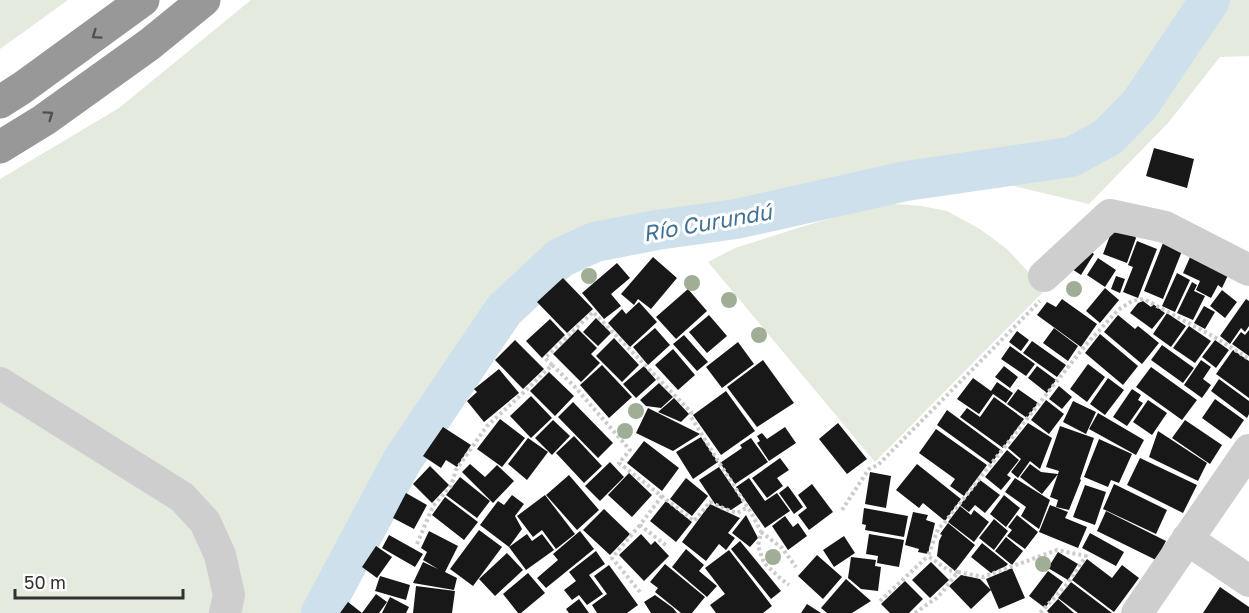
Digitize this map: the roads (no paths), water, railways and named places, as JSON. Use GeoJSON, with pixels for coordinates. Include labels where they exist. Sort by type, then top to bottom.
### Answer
{"type":"FeatureCollection","features":[{"type":"Feature","properties":{"kind":"highway"},"geometry":{"type":"LineString","coordinates":[[0,102],[143,0]]}},
{"type":"Feature","properties":{"kind":"highway"},"geometry":{"type":"LineString","coordinates":[[0,147],[44,120],[150,44],[204,0]]}},
{"type":"Feature","properties":{"kind":"street"},"geometry":{"type":"LineString","coordinates":[[1044,276],[1110,215],[1165,227],[1249,270]]}},
{"type":"Feature","properties":{"kind":"street"},"geometry":{"type":"LineString","coordinates":[[0,383],[182,497],[205,522],[220,555],[229,596],[225,613]]}},
{"type":"Feature","properties":{"kind":"street"},"geometry":{"type":"LineString","coordinates":[[1137,613],[1249,450]]}},
{"type":"Feature","properties":{"kind":"street"},"geometry":{"type":"LineString","coordinates":[[1187,539],[1249,581]]}},
{"type":"Feature","properties":{"kind":"waterway","name":"Río Curundú"},"geometry":{"type":"LineString","coordinates":[[321,613],[402,461],[504,310],[560,258],[595,242],[657,230],[736,219],[906,181],[1071,157],[1108,137],[1140,104],[1210,0]]}}]}
